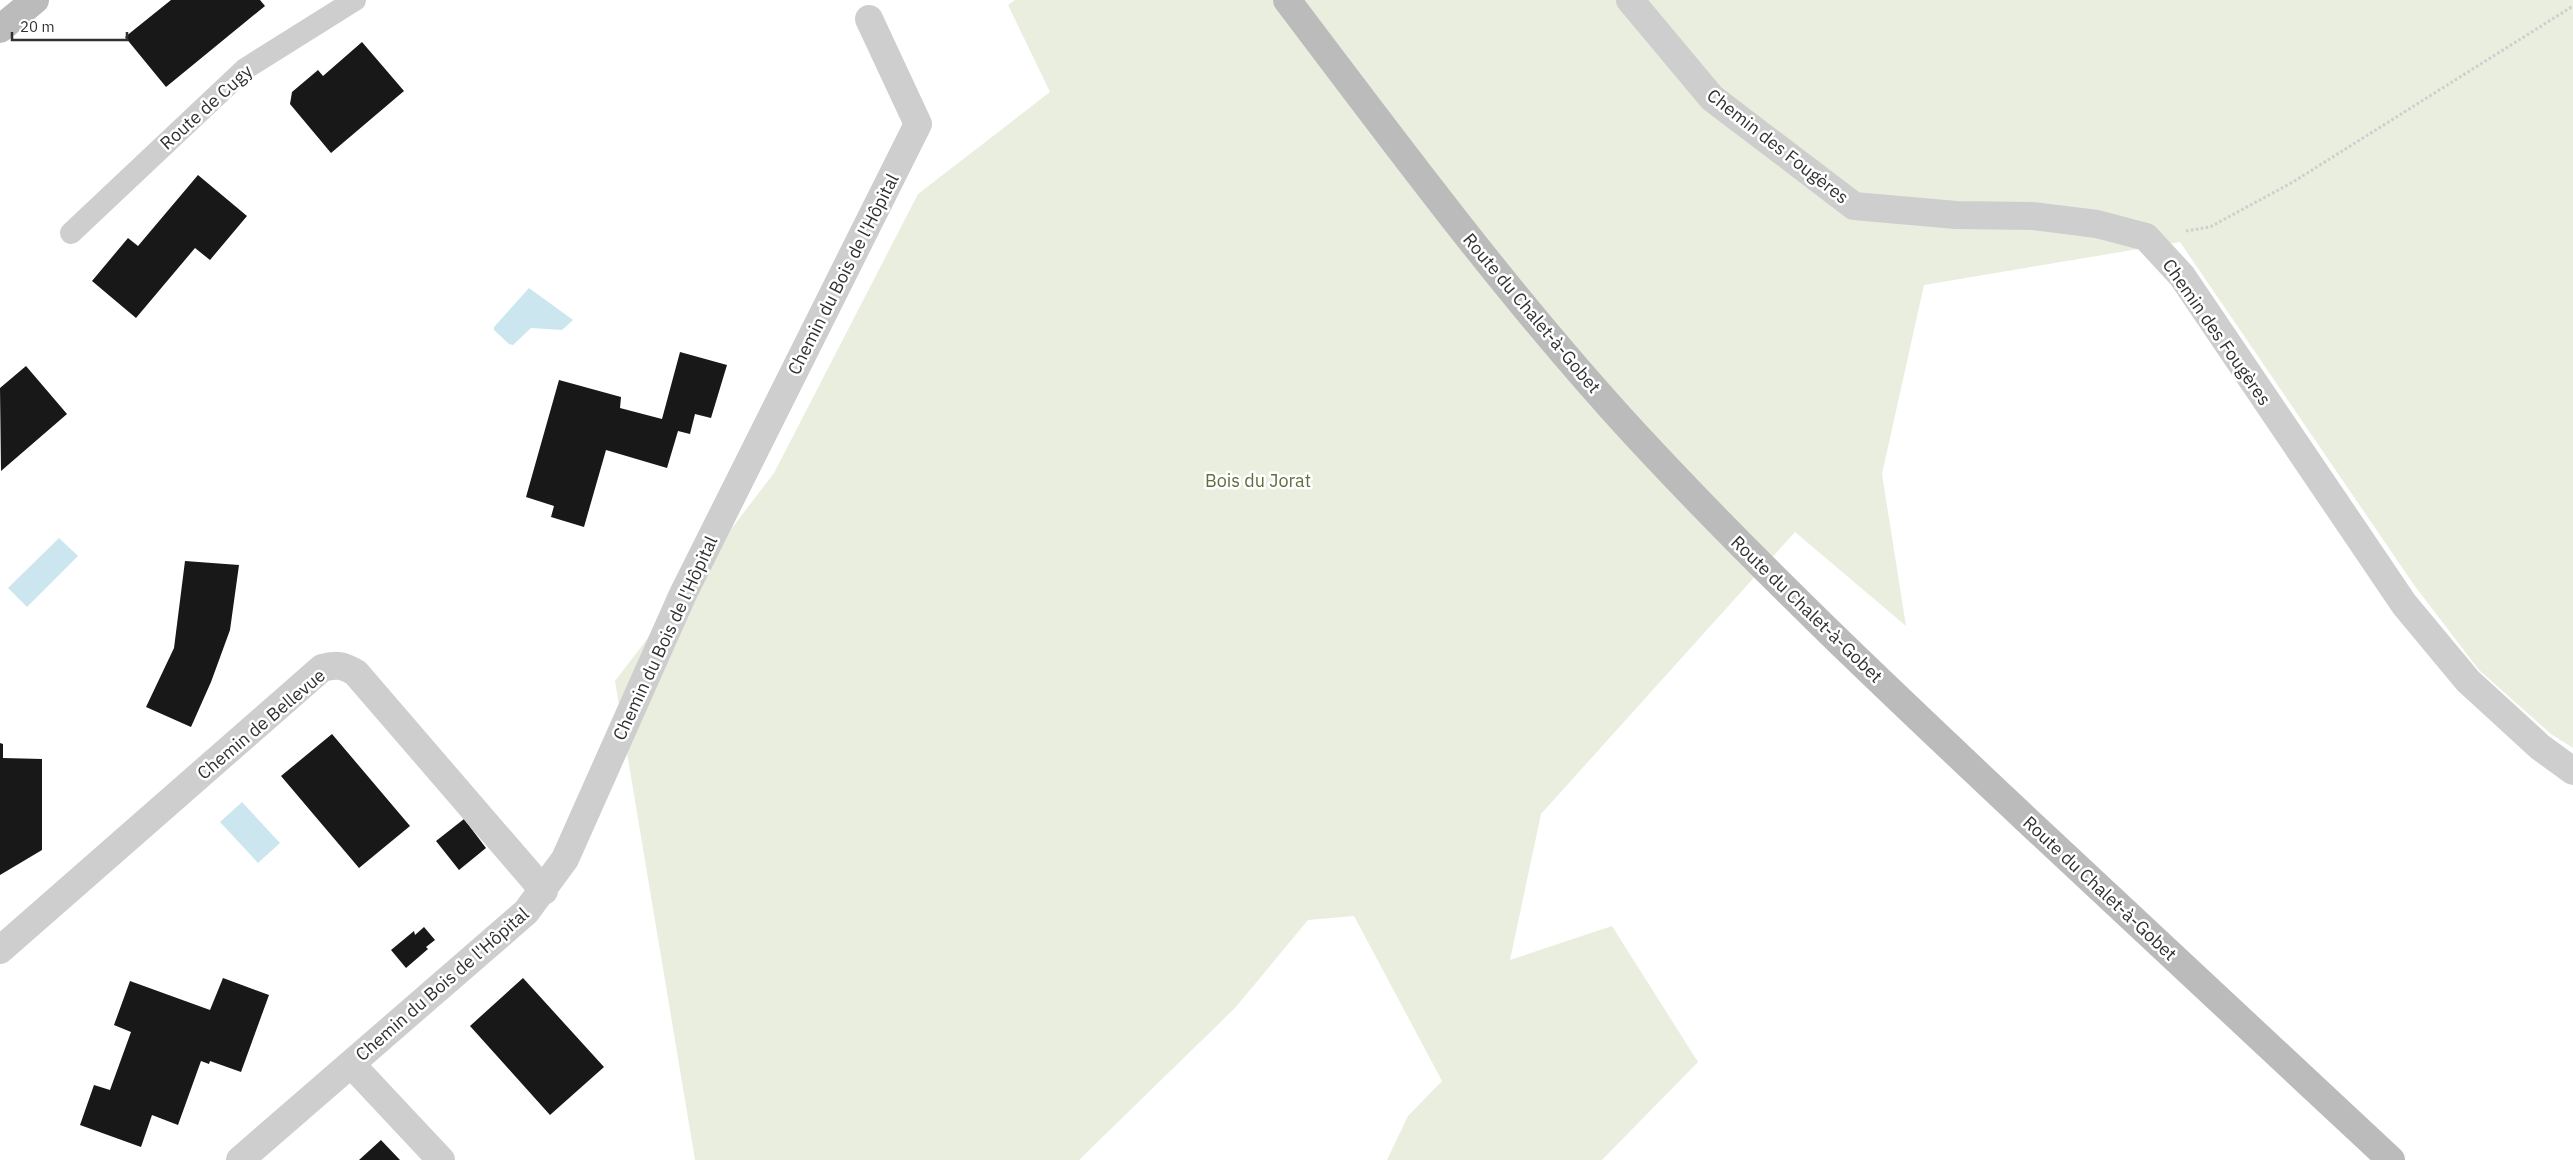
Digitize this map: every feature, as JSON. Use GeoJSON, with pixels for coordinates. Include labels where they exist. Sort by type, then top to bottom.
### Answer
{"type":"FeatureCollection","features":[{"type":"Feature","properties":{"kind":"main road"},"geometry":{"type":"LineString","coordinates":[[0,29],[35,0]]}},
{"type":"Feature","properties":{"kind":"main road","name":"Route du Chalet-à-Gobet"},"geometry":{"type":"LineString","coordinates":[[1287,0],[1436,197],[1531,316],[1633,432],[1724,528],[1958,755],[2391,1160]]}},
{"type":"Feature","properties":{"kind":"street","name":"Chemin des Fougères"},"geometry":{"type":"LineString","coordinates":[[1630,0],[1712,98],[1854,206],[1956,215],[2032,216],[2097,224],[2146,237],[2182,276],[2404,604],[2468,681],[2540,748],[2573,771]]}},
{"type":"Feature","properties":{"kind":"street","name":"Chemin du Bois de l'Hôpital"},"geometry":{"type":"LineString","coordinates":[[240,1160],[526,912],[544,891],[565,859],[683,594],[918,124],[870,19]]}},
{"type":"Feature","properties":{"kind":"street","name":"Chemin de Bellevue"},"geometry":{"type":"LineString","coordinates":[[0,950],[322,668],[337,664],[356,673],[544,891]]}},
{"type":"Feature","properties":{"kind":"street"},"geometry":{"type":"LineString","coordinates":[[351,1064],[441,1160]]}},
{"type":"Feature","properties":{"kind":"lane","name":"Route de Cugy"},"geometry":{"type":"LineString","coordinates":[[71,233],[244,69],[355,0]]}},
{"type":"Feature","properties":{"kind":"path"},"geometry":{"type":"LineString","coordinates":[[2146,237],[2210,227],[2293,182],[2573,6]]}},
{"type":"Feature","properties":{"kind":"green space","name":"Bois du Jorat"},"geometry":{"type":"Polygon","coordinates":[[[1015,0],[2573,0],[2573,748],[2551,734],[2479,670],[2414,585],[2180,242],[1924,285],[1882,474],[1906,626],[1795,532],[1541,814],[1510,960],[1612,926],[1698,1062],[1602,1160],[1387,1160],[1408,1116],[1442,1081],[1354,916],[1308,920],[1235,1008],[1079,1160],[695,1160],[615,681],[774,473],[918,194],[1050,92],[1008,5],[1015,0]]]}},
{"type":"Feature","properties":{"kind":"water"},"geometry":{"type":"Polygon","coordinates":[[[529,288],[573,320],[562,330],[531,328],[513,345],[509,344],[494,330],[494,327],[529,288]]]}},
{"type":"Feature","properties":{"kind":"water"},"geometry":{"type":"Polygon","coordinates":[[[59,538],[78,556],[27,607],[8,588],[59,538]]]}},
{"type":"Feature","properties":{"kind":"water"},"geometry":{"type":"Polygon","coordinates":[[[242,802],[280,843],[258,863],[220,822],[242,802]]]}},
{"type":"Feature","properties":{"kind":"building"},"geometry":{"type":"Polygon","coordinates":[[[171,0],[260,0],[265,6],[166,87],[125,37],[171,0]]]}},
{"type":"Feature","properties":{"kind":"building"},"geometry":{"type":"Polygon","coordinates":[[[362,42],[404,91],[331,153],[290,104],[292,92],[318,70],[323,76],[362,42]]]}},
{"type":"Feature","properties":{"kind":"building"},"geometry":{"type":"Polygon","coordinates":[[[198,175],[247,216],[210,260],[195,248],[136,318],[92,281],[128,238],[138,246],[198,175]]]}},
{"type":"Feature","properties":{"kind":"building"},"geometry":{"type":"Polygon","coordinates":[[[680,352],[727,365],[711,418],[695,414],[690,434],[678,431],[667,468],[606,450],[584,527],[551,517],[554,506],[526,497],[559,380],[621,397],[620,408],[662,419],[680,352]]]}},
{"type":"Feature","properties":{"kind":"building"},"geometry":{"type":"Polygon","coordinates":[[[26,366],[67,414],[1,471],[0,388],[26,366]]]}},
{"type":"Feature","properties":{"kind":"building"},"geometry":{"type":"Polygon","coordinates":[[[185,561],[239,565],[230,630],[211,682],[191,727],[146,707],[174,648],[185,561]]]}},
{"type":"Feature","properties":{"kind":"building"},"geometry":{"type":"Polygon","coordinates":[[[332,734],[410,826],[359,868],[281,776],[332,734]]]}},
{"type":"Feature","properties":{"kind":"building"},"geometry":{"type":"Polygon","coordinates":[[[0,743],[3,744],[3,758],[42,759],[42,850],[0,875],[0,743]]]}},
{"type":"Feature","properties":{"kind":"building"},"geometry":{"type":"Polygon","coordinates":[[[464,819],[486,848],[459,870],[436,841],[464,819]]]}},
{"type":"Feature","properties":{"kind":"building"},"geometry":{"type":"Polygon","coordinates":[[[424,927],[435,940],[426,947],[428,949],[406,968],[391,950],[414,931],[415,935],[424,927]]]}},
{"type":"Feature","properties":{"kind":"building"},"geometry":{"type":"Polygon","coordinates":[[[223,978],[269,995],[241,1072],[210,1061],[209,1064],[201,1061],[178,1125],[152,1115],[141,1147],[80,1125],[94,1085],[110,1090],[131,1032],[114,1025],[130,981],[210,1010],[223,978]]]}},
{"type":"Feature","properties":{"kind":"building"},"geometry":{"type":"Polygon","coordinates":[[[523,978],[604,1067],[550,1115],[470,1026],[523,978]]]}},
{"type":"Feature","properties":{"kind":"building"},"geometry":{"type":"Polygon","coordinates":[[[381,1140],[400,1160],[359,1160],[381,1140]]]}}]}
